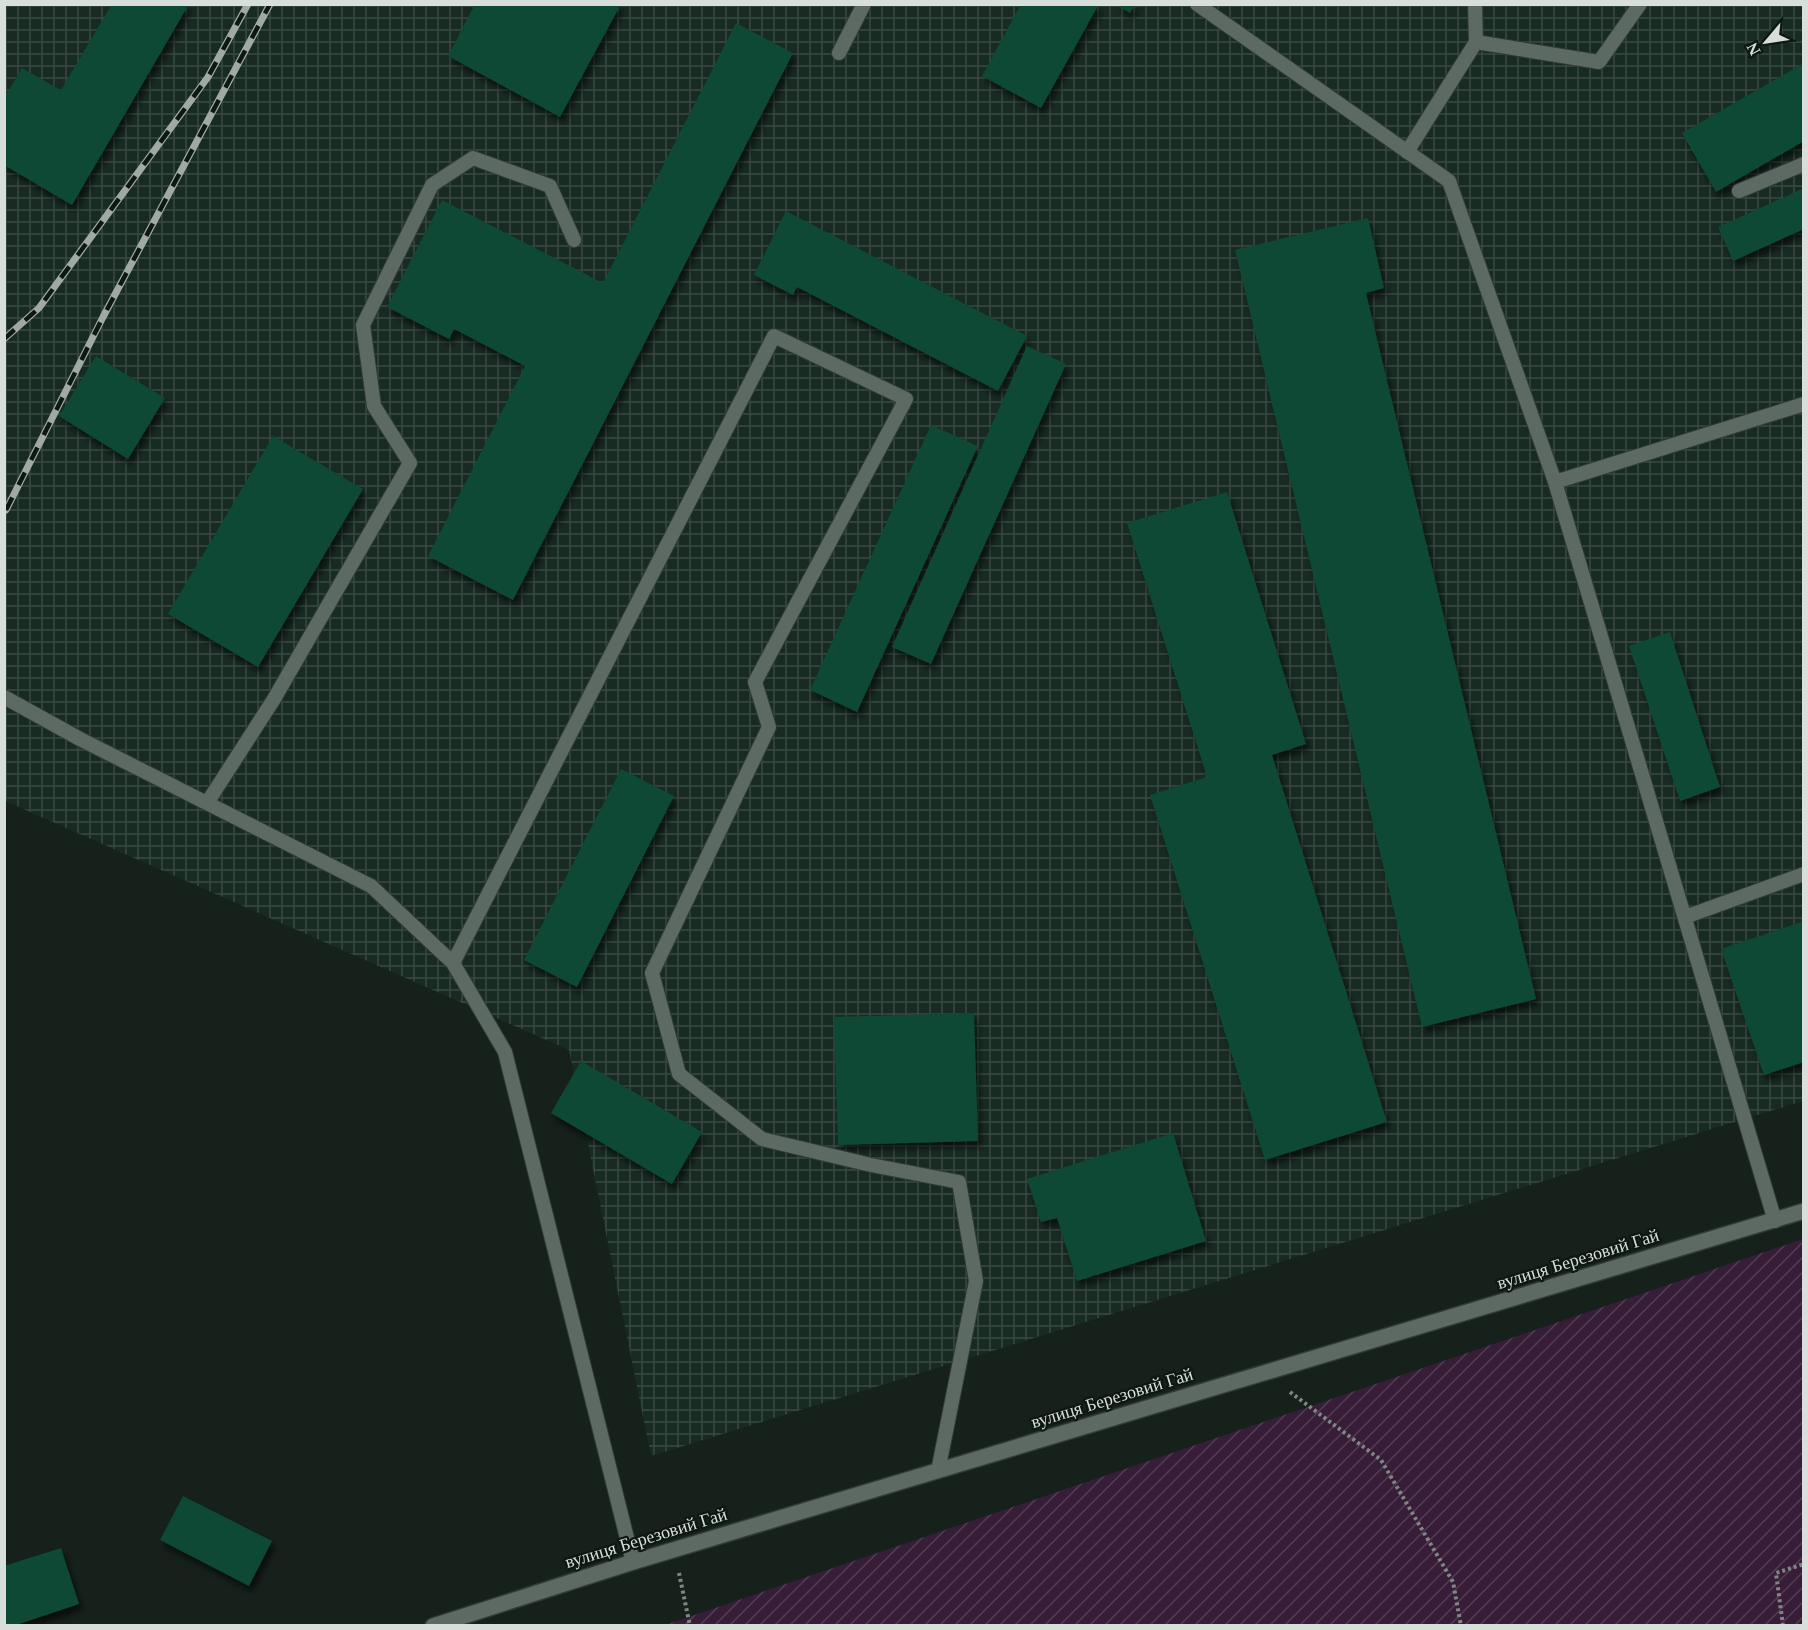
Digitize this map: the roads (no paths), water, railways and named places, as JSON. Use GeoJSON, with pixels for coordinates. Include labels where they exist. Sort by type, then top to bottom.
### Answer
{"type":"FeatureCollection","features":[{"type":"Feature","properties":{"kind":"street","name":"вулиця Березовий Гай"},"geometry":{"type":"LineString","coordinates":[[433,1626],[674,1549],[1803,1211]]}},
{"type":"Feature","properties":{"kind":"lane"},"geometry":{"type":"LineString","coordinates":[[839,53],[864,4]]}},
{"type":"Feature","properties":{"kind":"lane"},"geometry":{"type":"LineString","coordinates":[[1197,4],[1449,181],[1555,482],[1775,1221]]}},
{"type":"Feature","properties":{"kind":"lane"},"geometry":{"type":"LineString","coordinates":[[1407,153],[1476,42],[1475,4]]}},
{"type":"Feature","properties":{"kind":"lane"},"geometry":{"type":"LineString","coordinates":[[1476,42],[1599,62],[1640,4]]}},
{"type":"Feature","properties":{"kind":"lane"},"geometry":{"type":"LineString","coordinates":[[207,803],[274,699],[410,463],[374,406],[363,325],[432,185],[473,158],[550,186],[574,240]]}},
{"type":"Feature","properties":{"kind":"lane"},"geometry":{"type":"LineString","coordinates":[[1739,190],[1803,164]]}},
{"type":"Feature","properties":{"kind":"lane"},"geometry":{"type":"LineString","coordinates":[[453,963],[774,336],[906,399],[755,682],[769,727],[652,973],[679,1074],[762,1139],[871,1165],[960,1182],[976,1281],[938,1471]]}},
{"type":"Feature","properties":{"kind":"lane"},"geometry":{"type":"LineString","coordinates":[[1555,482],[1803,404]]}},
{"type":"Feature","properties":{"kind":"lane"},"geometry":{"type":"LineString","coordinates":[[4,697],[80,739],[371,886],[453,963],[505,1052],[633,1562]]}},
{"type":"Feature","properties":{"kind":"lane"},"geometry":{"type":"LineString","coordinates":[[1685,917],[1803,874]]}},
{"type":"Feature","properties":{"kind":"railway"},"geometry":{"type":"LineString","coordinates":[[4,339],[39,308],[208,77],[248,4]]}},
{"type":"Feature","properties":{"kind":"railway"},"geometry":{"type":"LineString","coordinates":[[6,510],[103,317],[270,4]]}}]}
